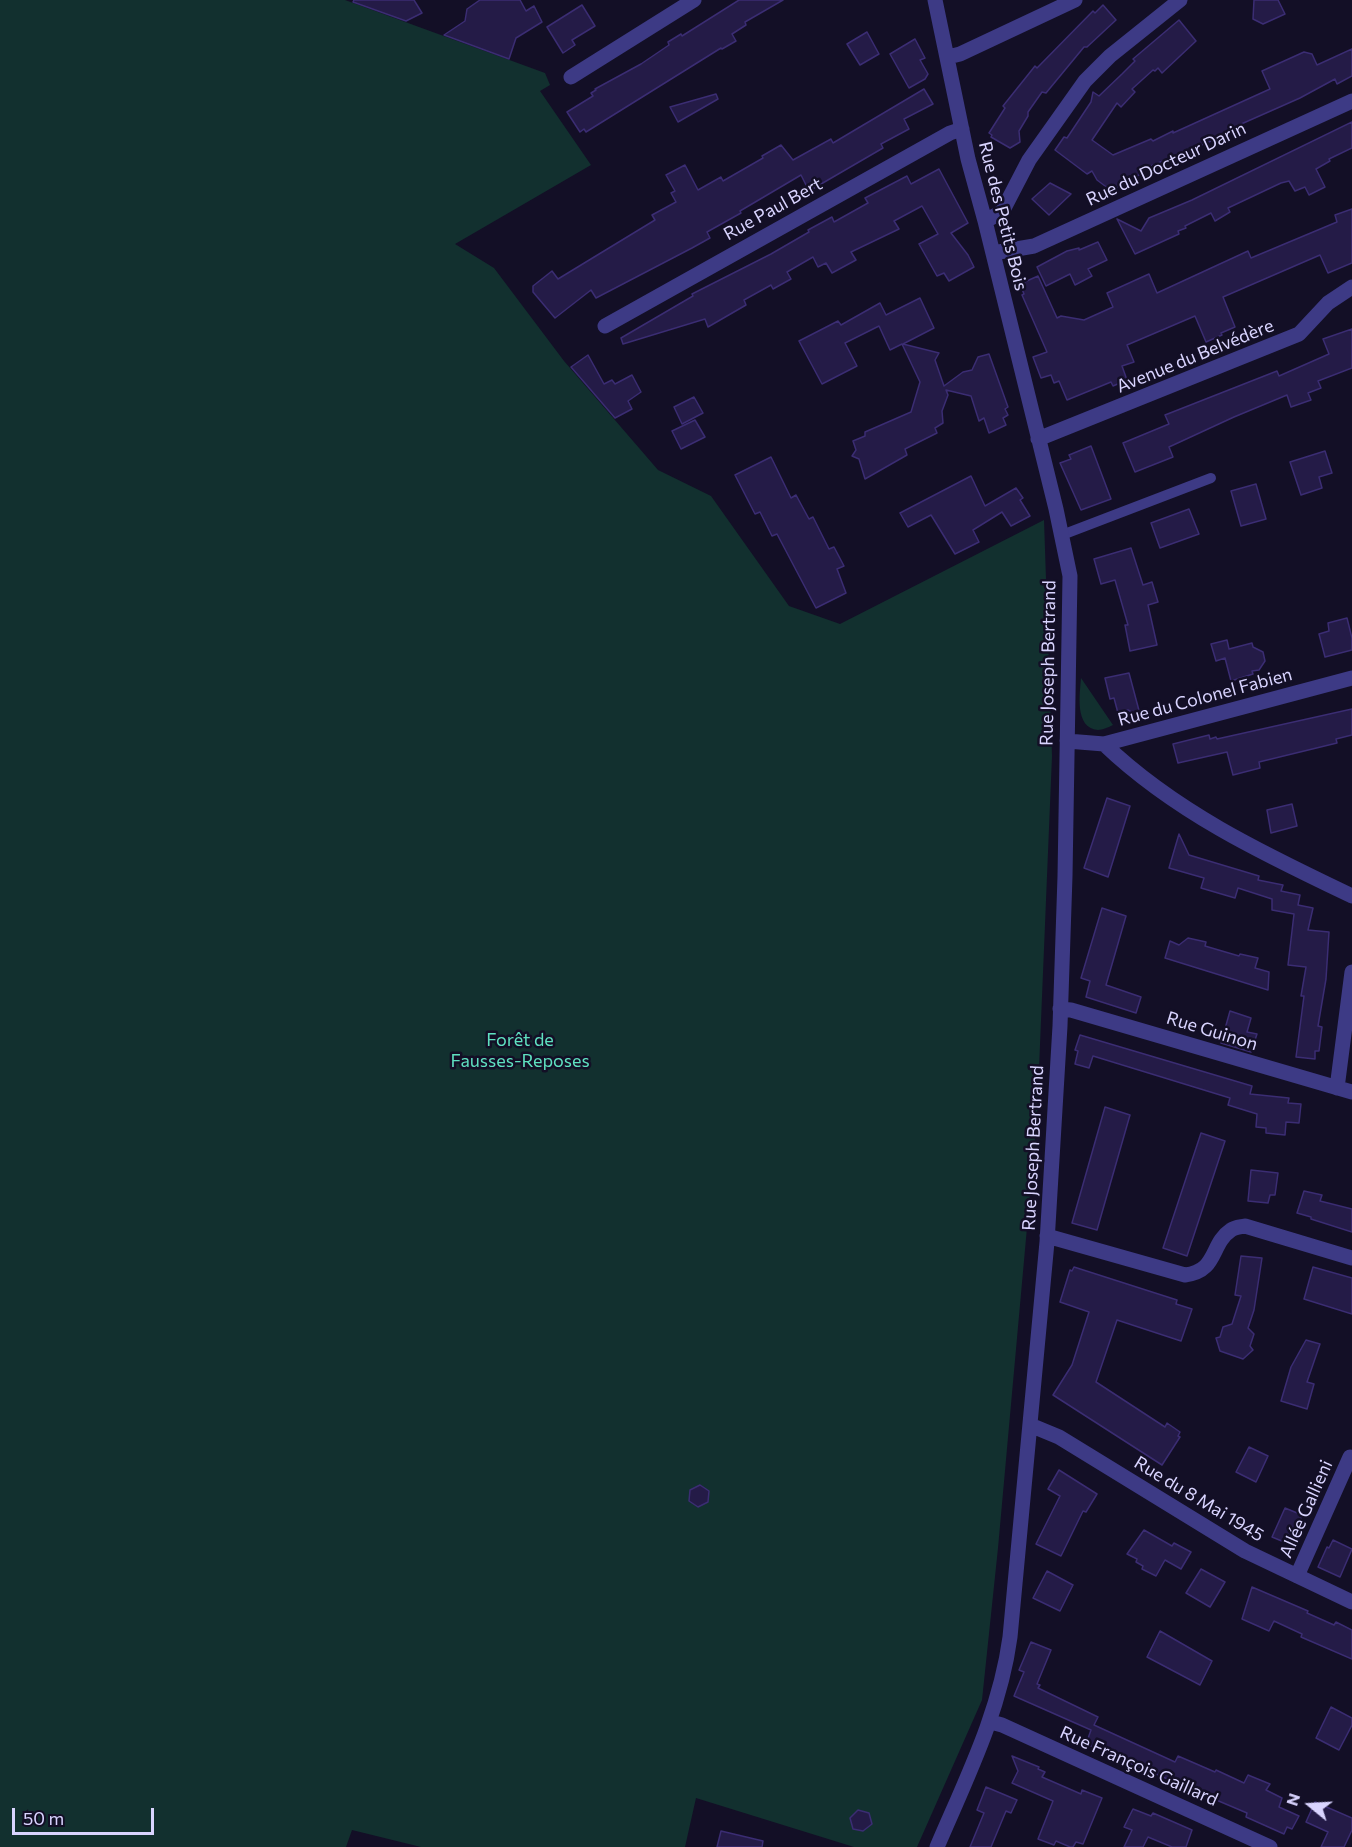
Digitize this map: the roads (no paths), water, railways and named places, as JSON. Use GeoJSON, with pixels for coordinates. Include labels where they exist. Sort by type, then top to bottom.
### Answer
{"type":"FeatureCollection","features":[{"type":"Feature","properties":{"kind":"street"},"geometry":{"type":"LineString","coordinates":[[571,77],[694,0]]}},
{"type":"Feature","properties":{"kind":"street","name":"Rue des Petits Bois"},"geometry":{"type":"LineString","coordinates":[[935,0],[968,159],[986,221],[1038,439]]}},
{"type":"Feature","properties":{"kind":"street"},"geometry":{"type":"LineString","coordinates":[[948,57],[960,54],[1075,0]]}},
{"type":"Feature","properties":{"kind":"street"},"geometry":{"type":"LineString","coordinates":[[986,221],[1002,212],[1029,160],[1085,81],[1110,56],[1180,0]]}},
{"type":"Feature","properties":{"kind":"street","name":"Rue du Docteur Darin"},"geometry":{"type":"LineString","coordinates":[[993,254],[1034,246],[1352,101]]}},
{"type":"Feature","properties":{"kind":"street","name":"Rue Paul Bert"},"geometry":{"type":"LineString","coordinates":[[605,326],[950,133],[962,129]]}},
{"type":"Feature","properties":{"kind":"street","name":"Avenue du Belvédère"},"geometry":{"type":"LineString","coordinates":[[1038,439],[1299,334],[1328,303],[1352,287]]}},
{"type":"Feature","properties":{"kind":"street","name":"Rue Joseph Bertrand"},"geometry":{"type":"LineString","coordinates":[[937,1847],[990,1722],[1002,1679],[1010,1637],[1047,1236],[1060,1009],[1070,576],[1038,439]]}},
{"type":"Feature","properties":{"kind":"street","name":"Rue du Colonel Fabien"},"geometry":{"type":"LineString","coordinates":[[1067,741],[1104,744],[1352,678]]}},
{"type":"Feature","properties":{"kind":"street"},"geometry":{"type":"LineString","coordinates":[[1104,744],[1131,770],[1188,810],[1264,854],[1352,896]]}},
{"type":"Feature","properties":{"kind":"street"},"geometry":{"type":"LineString","coordinates":[[1345,1090],[1352,972]]}},
{"type":"Feature","properties":{"kind":"street","name":"Rue Guinon"},"geometry":{"type":"LineString","coordinates":[[1060,1009],[1071,1010],[1345,1090]]}},
{"type":"Feature","properties":{"kind":"street"},"geometry":{"type":"LineString","coordinates":[[1047,1236],[1185,1275],[1198,1274],[1232,1229],[1245,1226],[1352,1258]]}},
{"type":"Feature","properties":{"kind":"street","name":"Rue du 8 Mai 1945"},"geometry":{"type":"LineString","coordinates":[[1030,1425],[1059,1437],[1245,1551],[1352,1602]]}},
{"type":"Feature","properties":{"kind":"street","name":"Allée Gallieni"},"geometry":{"type":"LineString","coordinates":[[1297,1576],[1350,1457]]}},
{"type":"Feature","properties":{"kind":"street","name":"Rue François Gaillard"},"geometry":{"type":"LineString","coordinates":[[990,1722],[1002,1725],[1270,1847]]}},
{"type":"Feature","properties":{"kind":"lane"},"geometry":{"type":"LineString","coordinates":[[1062,536],[1211,478]]}},
{"type":"Feature","properties":{"kind":"park label","name":"Forêt de Fausses-Reposes"},"geometry":{"type":"Point","coordinates":[520,1050]}}]}
